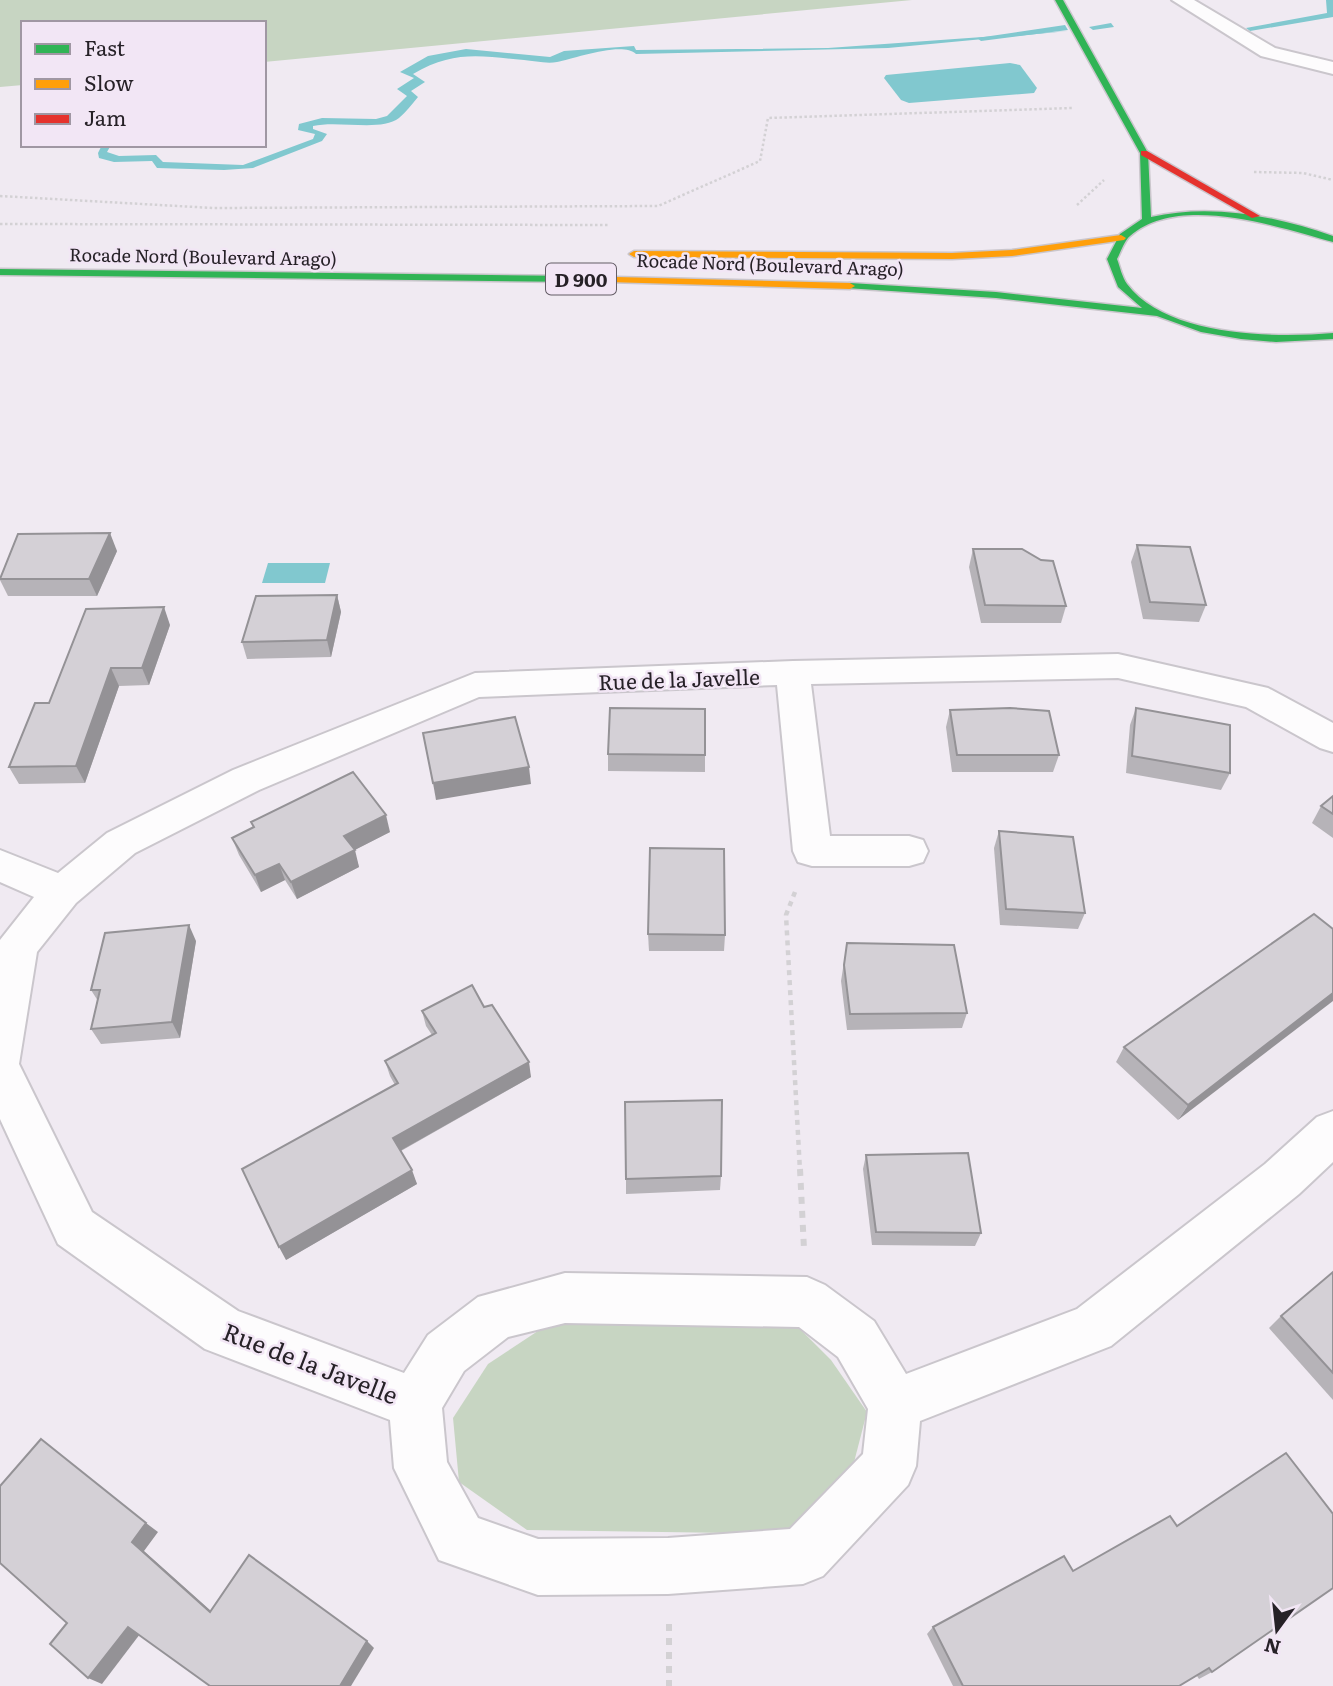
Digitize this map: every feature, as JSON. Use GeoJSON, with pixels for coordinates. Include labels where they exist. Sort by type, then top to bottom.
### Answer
{"type":"FeatureCollection","features":[{"type":"Feature","properties":{"kind":"main road"},"geometry":{"type":"LineString","coordinates":[[1059,0],[1144,153],[1147,222]]}},
{"type":"Feature","properties":{"kind":"main road"},"geometry":{"type":"LineString","coordinates":[[1144,153],[1255,216]]}},
{"type":"Feature","properties":{"kind":"main road"},"geometry":{"type":"LineString","coordinates":[[1328,339],[1279,341],[1237,337],[1196,327],[1160,313],[1132,294],[1115,274],[1111,255],[1121,238],[1147,222],[1178,214],[1215,212],[1255,216],[1330,236]]}},
{"type":"Feature","properties":{"kind":"main road","name":"Rocade Nord (Boulevard Arago)"},"geometry":{"type":"LineString","coordinates":[[623,253],[952,256],[1012,253],[1121,238]]}},
{"type":"Feature","properties":{"kind":"main road","name":"Rocade Nord (Boulevard Arago)"},"geometry":{"type":"LineString","coordinates":[[0,272],[610,279],[911,287],[1079,302],[1160,313]]}},
{"type":"Feature","properties":{"kind":"street"},"geometry":{"type":"LineString","coordinates":[[1181,0],[1268,52],[1333,86]]}},
{"type":"Feature","properties":{"kind":"street"},"geometry":{"type":"LineString","coordinates":[[1268,52],[1333,68]]}},
{"type":"Feature","properties":{"kind":"street","name":"Rue de la Javelle"},"geometry":{"type":"LineString","coordinates":[[0,1056],[17,947],[62,892],[121,843],[246,780],[475,685],[793,673],[1118,666],[1256,697],[1333,739]]}},
{"type":"Feature","properties":{"kind":"street"},"geometry":{"type":"LineString","coordinates":[[793,673],[812,851],[909,851]]}},
{"type":"Feature","properties":{"kind":"street"},"geometry":{"type":"LineString","coordinates":[[0,865],[62,892]]}},
{"type":"Feature","properties":{"kind":"street","name":"Rue de la Javelle"},"geometry":{"type":"LineString","coordinates":[[0,1071],[75,1228],[223,1331],[415,1403]]}},
{"type":"Feature","properties":{"kind":"street"},"geometry":{"type":"LineString","coordinates":[[895,1405],[1093,1328],[1282,1179],[1333,1132]]}},
{"type":"Feature","properties":{"kind":"street"},"geometry":{"type":"LineString","coordinates":[[565,1298],[807,1302],[856,1339],[895,1405],[889,1466],[803,1556],[668,1566],[538,1567],[459,1539],[421,1468],[415,1403],[446,1353],[496,1315],[565,1298]]}},
{"type":"Feature","properties":{"kind":"path"},"geometry":{"type":"LineString","coordinates":[[0,195],[213,208],[658,206],[760,161],[768,118],[1077,107]]}},
{"type":"Feature","properties":{"kind":"path"},"geometry":{"type":"LineString","coordinates":[[1253,172],[1303,173],[1333,180]]}},
{"type":"Feature","properties":{"kind":"path"},"geometry":{"type":"LineString","coordinates":[[1069,207],[1080,204],[1104,181]]}},
{"type":"Feature","properties":{"kind":"path"},"geometry":{"type":"LineString","coordinates":[[0,224],[608,225]]}},
{"type":"Feature","properties":{"kind":"path"},"geometry":{"type":"LineString","coordinates":[[807,1302],[786,915],[812,851]]}},
{"type":"Feature","properties":{"kind":"green space"},"geometry":{"type":"Polygon","coordinates":[[[0,0],[912,0],[266,62],[266,21],[21,21],[21,85],[0,87],[0,0]]]}},
{"type":"Feature","properties":{"kind":"green space"},"geometry":{"type":"Polygon","coordinates":[[[547,1325],[796,1325],[831,1360],[867,1412],[852,1470],[803,1534],[527,1530],[459,1482],[453,1418],[488,1364],[547,1325]]]}},
{"type":"Feature","properties":{"kind":"water"},"geometry":{"type":"Polygon","coordinates":[[[1068,31],[888,48],[636,54],[620,49],[549,63],[467,56],[441,61],[413,74],[425,82],[411,91],[418,97],[399,118],[381,124],[313,126],[313,129],[327,134],[322,141],[253,168],[157,168],[152,161],[114,162],[99,158],[98,153],[101,147],[110,147],[107,152],[119,156],[156,155],[163,162],[243,165],[313,139],[315,134],[298,130],[299,124],[322,118],[376,119],[387,116],[407,96],[397,89],[414,78],[400,72],[428,56],[466,49],[550,57],[564,51],[634,46],[636,50],[828,48],[1068,31]]]}},
{"type":"Feature","properties":{"kind":"water"},"geometry":{"type":"Polygon","coordinates":[[[1010,63],[1020,65],[1037,88],[1034,93],[909,103],[901,100],[884,78],[886,75],[1010,63]]]}},
{"type":"Feature","properties":{"kind":"water"},"geometry":{"type":"Polygon","coordinates":[[[268,563],[330,563],[325,583],[262,583],[268,563]]]}},
{"type":"Feature","properties":{"kind":"building"},"geometry":{"type":"Polygon","coordinates":[[[110,533],[89,579],[0,579],[18,534],[110,533]]]}},
{"type":"Feature","properties":{"kind":"building"},"geometry":{"type":"Polygon","coordinates":[[[1137,545],[1190,547],[1206,605],[1150,602],[1137,545]]]}},
{"type":"Feature","properties":{"kind":"building"},"geometry":{"type":"Polygon","coordinates":[[[973,549],[1022,549],[1041,560],[1053,561],[1066,606],[985,605],[973,549]]]}},
{"type":"Feature","properties":{"kind":"building"},"geometry":{"type":"Polygon","coordinates":[[[337,595],[327,640],[242,642],[256,596],[337,595]]]}},
{"type":"Feature","properties":{"kind":"building"},"geometry":{"type":"Polygon","coordinates":[[[164,607],[142,668],[111,668],[76,766],[9,767],[35,703],[49,703],[86,609],[164,607]]]}},
{"type":"Feature","properties":{"kind":"building"},"geometry":{"type":"Polygon","coordinates":[[[610,708],[705,709],[705,755],[608,754],[610,708]]]}},
{"type":"Feature","properties":{"kind":"building"},"geometry":{"type":"Polygon","coordinates":[[[1010,708],[1049,711],[1059,755],[957,755],[950,710],[1010,708]]]}},
{"type":"Feature","properties":{"kind":"building"},"geometry":{"type":"Polygon","coordinates":[[[1136,708],[1230,725],[1230,773],[1132,756],[1136,708]]]}},
{"type":"Feature","properties":{"kind":"building"},"geometry":{"type":"Polygon","coordinates":[[[515,717],[529,767],[433,783],[423,733],[515,717]]]}},
{"type":"Feature","properties":{"kind":"building"},"geometry":{"type":"Polygon","coordinates":[[[353,772],[386,815],[344,836],[355,850],[291,882],[279,864],[255,875],[232,838],[254,827],[251,822],[353,772]]]}},
{"type":"Feature","properties":{"kind":"building"},"geometry":{"type":"Polygon","coordinates":[[[1333,796],[1333,814],[1321,806],[1333,796]]]}},
{"type":"Feature","properties":{"kind":"building"},"geometry":{"type":"Polygon","coordinates":[[[999,831],[1073,837],[1085,913],[1006,909],[999,831]]]}},
{"type":"Feature","properties":{"kind":"building"},"geometry":{"type":"Polygon","coordinates":[[[650,848],[724,849],[725,935],[648,934],[650,848]]]}},
{"type":"Feature","properties":{"kind":"building"},"geometry":{"type":"Polygon","coordinates":[[[1314,914],[1333,929],[1333,993],[1188,1105],[1124,1047],[1314,914]]]}},
{"type":"Feature","properties":{"kind":"building"},"geometry":{"type":"Polygon","coordinates":[[[189,925],[172,1022],[91,1029],[100,990],[91,990],[105,933],[189,925]]]}},
{"type":"Feature","properties":{"kind":"building"},"geometry":{"type":"Polygon","coordinates":[[[847,943],[954,945],[967,1013],[850,1014],[844,965],[847,943]]]}},
{"type":"Feature","properties":{"kind":"building"},"geometry":{"type":"Polygon","coordinates":[[[472,985],[484,1007],[492,1005],[529,1062],[393,1138],[412,1170],[279,1247],[242,1169],[398,1083],[385,1061],[436,1033],[422,1011],[472,985]]]}},
{"type":"Feature","properties":{"kind":"building"},"geometry":{"type":"Polygon","coordinates":[[[722,1100],[721,1176],[626,1179],[625,1102],[722,1100]]]}},
{"type":"Feature","properties":{"kind":"building"},"geometry":{"type":"Polygon","coordinates":[[[968,1153],[981,1233],[876,1232],[866,1155],[968,1153]]]}},
{"type":"Feature","properties":{"kind":"building"},"geometry":{"type":"Polygon","coordinates":[[[1333,1272],[1333,1373],[1281,1316],[1333,1272]]]}},
{"type":"Feature","properties":{"kind":"building"},"geometry":{"type":"Polygon","coordinates":[[[41,1439],[146,1523],[132,1542],[210,1612],[249,1555],[367,1641],[340,1686],[210,1686],[128,1627],[88,1678],[50,1644],[67,1623],[0,1563],[0,1486],[41,1439]]]}},
{"type":"Feature","properties":{"kind":"building"},"geometry":{"type":"Polygon","coordinates":[[[1286,1453],[1333,1514],[1333,1588],[1212,1672],[1209,1668],[1179,1686],[963,1686],[933,1627],[1064,1556],[1073,1571],[1170,1516],[1177,1526],[1286,1453]]]}},
{"type":"Feature","properties":{"kind":"waterway"},"geometry":{"type":"LineString","coordinates":[[1250,28],[1331,15],[1330,0]]}},
{"type":"Feature","properties":{"kind":"waterway"},"geometry":{"type":"LineString","coordinates":[[1093,27],[1111,25]]}},
{"type":"Feature","properties":{"kind":"waterway"},"geometry":{"type":"LineString","coordinates":[[981,38],[1065,28]]}},
{"type":"Feature","properties":{"kind":"traffic: fast"},"geometry":{"type":"LineString","coordinates":[[1059,0],[1144,153],[1147,222]]}},
{"type":"Feature","properties":{"kind":"traffic: fast"},"geometry":{"type":"LineString","coordinates":[[1333,239],[1280,223],[1245,217],[1210,213],[1176,214],[1146,221],[1124,236],[1112,259],[1122,284],[1143,304],[1171,319],[1241,336],[1333,336]]}},
{"type":"Feature","properties":{"kind":"traffic: fast"},"geometry":{"type":"LineString","coordinates":[[0,272],[577,279]]}},
{"type":"Feature","properties":{"kind":"traffic: fast"},"geometry":{"type":"LineString","coordinates":[[850,286],[996,295],[1160,313]]}},
{"type":"Feature","properties":{"kind":"traffic: slow"},"geometry":{"type":"LineString","coordinates":[[634,254],[952,256],[1012,253],[1121,238]]}},
{"type":"Feature","properties":{"kind":"traffic: slow"},"geometry":{"type":"LineString","coordinates":[[577,279],[850,286]]}},
{"type":"Feature","properties":{"kind":"traffic: jam"},"geometry":{"type":"LineString","coordinates":[[1144,153],[1255,216]]}}]}
